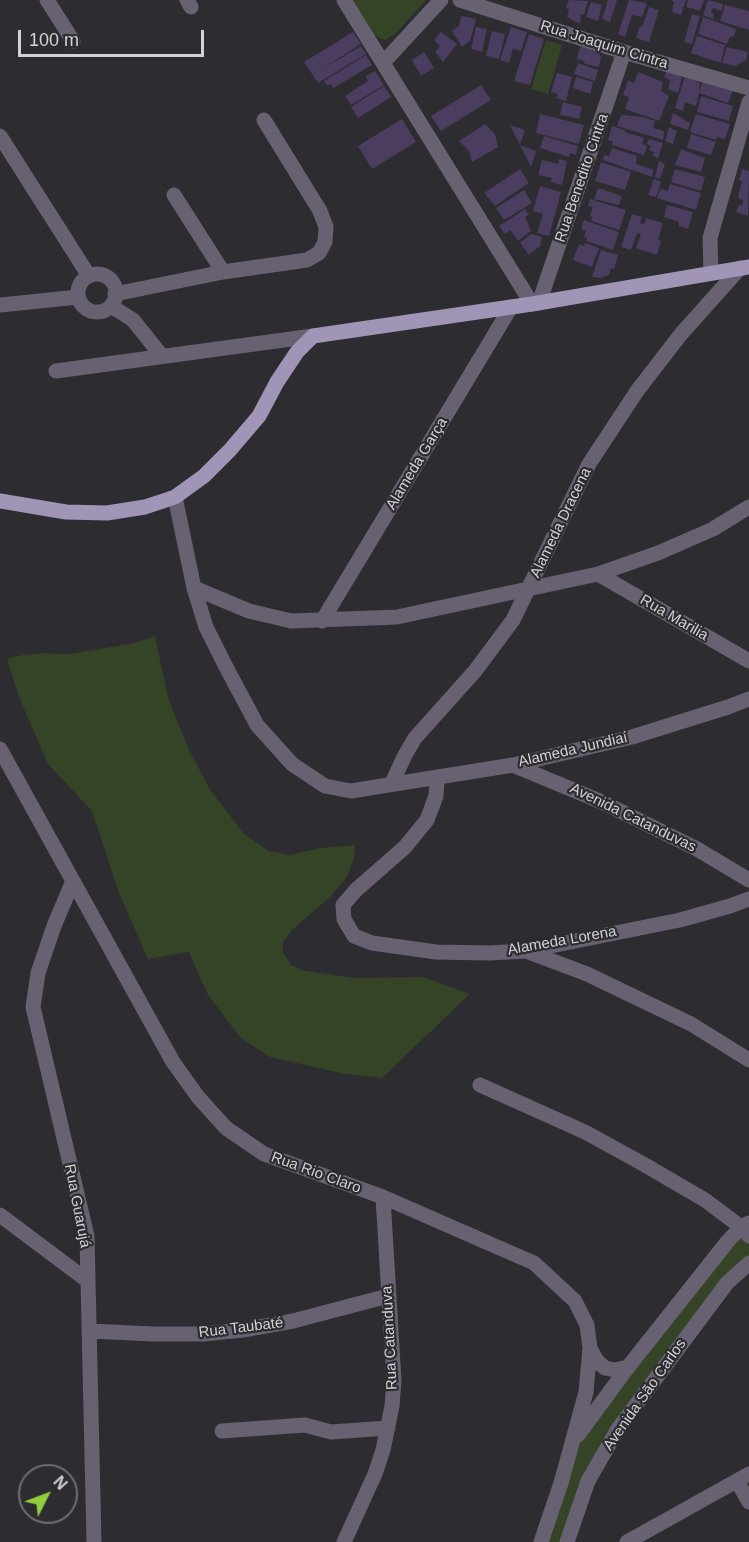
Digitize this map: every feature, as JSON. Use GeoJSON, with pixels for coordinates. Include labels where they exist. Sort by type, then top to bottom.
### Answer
{"type":"FeatureCollection","features":[{"type":"Feature","properties":{"kind":"main road"},"geometry":{"type":"LineString","coordinates":[[0,501],[66,512],[107,513],[145,507],[175,497],[204,476],[230,450],[259,416],[277,382],[297,352],[313,336],[511,307],[744,268]]}},
{"type":"Feature","properties":{"kind":"street"},"geometry":{"type":"LineString","coordinates":[[47,0],[73,41]]}},
{"type":"Feature","properties":{"kind":"street"},"geometry":{"type":"LineString","coordinates":[[344,0],[535,303]]}},
{"type":"Feature","properties":{"kind":"street"},"geometry":{"type":"LineString","coordinates":[[383,63],[441,0]]}},
{"type":"Feature","properties":{"kind":"street","name":"Rua Joaquim Cintra"},"geometry":{"type":"LineString","coordinates":[[460,0],[624,52],[749,88]]}},
{"type":"Feature","properties":{"kind":"street","name":"Rua Benedito Cintra"},"geometry":{"type":"LineString","coordinates":[[535,303],[624,52]]}},
{"type":"Feature","properties":{"kind":"street"},"geometry":{"type":"LineString","coordinates":[[711,273],[710,238],[749,102]]}},
{"type":"Feature","properties":{"kind":"street"},"geometry":{"type":"LineString","coordinates":[[161,355],[133,320],[113,300],[112,283],[108,278],[95,274],[89,276],[80,285],[78,297],[84,307],[101,312],[113,300],[223,272],[307,260],[319,254],[325,242],[326,227],[320,211],[264,120]]}},
{"type":"Feature","properties":{"kind":"street"},"geometry":{"type":"LineString","coordinates":[[0,135],[89,276]]}},
{"type":"Feature","properties":{"kind":"street"},"geometry":{"type":"LineString","coordinates":[[174,195],[223,272]]}},
{"type":"Feature","properties":{"kind":"street","name":"Alameda Dracena"},"geometry":{"type":"LineString","coordinates":[[392,783],[416,738],[475,671],[513,620],[589,464],[637,391],[675,342],[744,268]]}},
{"type":"Feature","properties":{"kind":"street"},"geometry":{"type":"LineString","coordinates":[[0,305],[78,297]]}},
{"type":"Feature","properties":{"kind":"street","name":"Alameda Garça"},"geometry":{"type":"LineString","coordinates":[[322,621],[511,307]]}},
{"type":"Feature","properties":{"kind":"street"},"geometry":{"type":"LineString","coordinates":[[56,370],[313,336]]}},
{"type":"Feature","properties":{"kind":"street","name":"Alameda Jundiaí"},"geometry":{"type":"LineString","coordinates":[[175,497],[194,588],[207,627],[225,665],[257,724],[292,764],[325,786],[351,791],[513,765],[632,737],[749,699]]}},
{"type":"Feature","properties":{"kind":"street"},"geometry":{"type":"LineString","coordinates":[[194,588],[249,611],[291,621],[398,617],[598,574],[658,553],[713,529],[749,507]]}},
{"type":"Feature","properties":{"kind":"street","name":"Rua Marilia"},"geometry":{"type":"LineString","coordinates":[[598,574],[749,661]]}},
{"type":"Feature","properties":{"kind":"street","name":"Rua Rio Claro"},"geometry":{"type":"LineString","coordinates":[[0,749],[173,1062],[226,1128],[264,1154],[383,1197],[534,1263],[575,1301],[587,1325],[590,1348],[586,1392],[561,1483],[541,1542]]}},
{"type":"Feature","properties":{"kind":"street","name":"Avenida Catanduvas"},"geometry":{"type":"LineString","coordinates":[[513,765],[602,802],[697,849],[749,880]]}},
{"type":"Feature","properties":{"kind":"street","name":"Alameda Lorena"},"geometry":{"type":"LineString","coordinates":[[437,779],[436,796],[427,820],[405,847],[356,890],[344,905],[344,919],[354,936],[372,943],[436,952],[526,951],[680,920],[749,899]]}},
{"type":"Feature","properties":{"kind":"street","name":"Rua Guarujá"},"geometry":{"type":"LineString","coordinates":[[73,881],[38,973],[33,1007],[87,1236],[94,1542]]}},
{"type":"Feature","properties":{"kind":"street"},"geometry":{"type":"LineString","coordinates":[[526,951],[587,974],[681,1019],[749,1060]]}},
{"type":"Feature","properties":{"kind":"street"},"geometry":{"type":"LineString","coordinates":[[480,1085],[585,1132],[705,1200],[746,1229],[728,1241],[628,1367],[572,1443]]}},
{"type":"Feature","properties":{"kind":"street","name":"Rua Catanduva"},"geometry":{"type":"LineString","coordinates":[[344,1542],[375,1474],[388,1428],[394,1381],[383,1197]]}},
{"type":"Feature","properties":{"kind":"street"},"geometry":{"type":"LineString","coordinates":[[0,1215],[88,1281]]}},
{"type":"Feature","properties":{"kind":"street","name":"Avenida São Carlos"},"geometry":{"type":"LineString","coordinates":[[567,1542],[588,1481],[618,1429],[727,1282],[749,1263]]}},
{"type":"Feature","properties":{"kind":"street","name":"Rua Taubaté"},"geometry":{"type":"LineString","coordinates":[[90,1331],[183,1334],[243,1330],[293,1321],[388,1296]]}},
{"type":"Feature","properties":{"kind":"street"},"geometry":{"type":"LineString","coordinates":[[590,1348],[597,1361],[605,1368],[615,1370],[628,1367]]}},
{"type":"Feature","properties":{"kind":"street"},"geometry":{"type":"LineString","coordinates":[[222,1431],[305,1425],[331,1432],[388,1428]]}},
{"type":"Feature","properties":{"kind":"street"},"geometry":{"type":"LineString","coordinates":[[627,1542],[743,1477],[749,1502]]}},
{"type":"Feature","properties":{"kind":"green space"},"geometry":{"type":"Polygon","coordinates":[[[352,0],[426,0],[395,34],[385,40],[374,35],[352,0]]]}},
{"type":"Feature","properties":{"kind":"green space"},"geometry":{"type":"Polygon","coordinates":[[[546,40],[562,45],[548,94],[531,89],[546,40]]]}},
{"type":"Feature","properties":{"kind":"green space"},"geometry":{"type":"Polygon","coordinates":[[[155,636],[168,698],[189,750],[211,791],[244,834],[269,851],[289,855],[320,848],[355,845],[354,859],[347,877],[330,897],[292,930],[283,942],[283,953],[291,965],[305,971],[354,978],[423,977],[470,994],[382,1078],[345,1074],[270,1057],[240,1037],[208,995],[189,952],[148,959],[119,893],[92,811],[48,764],[19,697],[7,659],[43,653],[70,654],[135,643],[155,636]]]}},
{"type":"Feature","properties":{"kind":"green space"},"geometry":{"type":"Polygon","coordinates":[[[749,1223],[749,1263],[618,1429],[567,1542],[541,1542],[572,1442],[749,1223]]]}},
{"type":"Feature","properties":{"kind":"building"},"geometry":{"type":"Polygon","coordinates":[[[569,0],[588,1],[584,15],[581,14],[580,24],[567,17],[569,9],[566,8],[569,0]]]}},
{"type":"Feature","properties":{"kind":"building"},"geometry":{"type":"Polygon","coordinates":[[[608,0],[617,0],[610,22],[602,19],[608,0]]]}},
{"type":"Feature","properties":{"kind":"building"},"geometry":{"type":"Polygon","coordinates":[[[629,0],[647,3],[642,17],[632,15],[625,37],[618,34],[629,0]]]}},
{"type":"Feature","properties":{"kind":"building"},"geometry":{"type":"Polygon","coordinates":[[[670,0],[686,0],[681,15],[672,12],[674,2],[670,0]]]}},
{"type":"Feature","properties":{"kind":"building"},"geometry":{"type":"Polygon","coordinates":[[[688,0],[704,0],[700,11],[686,7],[688,0]]]}},
{"type":"Feature","properties":{"kind":"building"},"geometry":{"type":"Polygon","coordinates":[[[708,0],[723,4],[722,11],[713,8],[711,13],[714,14],[713,19],[703,15],[708,0]]]}},
{"type":"Feature","properties":{"kind":"building"},"geometry":{"type":"Polygon","coordinates":[[[591,2],[602,5],[598,21],[586,17],[591,2]]]}},
{"type":"Feature","properties":{"kind":"building"},"geometry":{"type":"Polygon","coordinates":[[[725,5],[749,11],[749,30],[720,21],[725,5]]]}},
{"type":"Feature","properties":{"kind":"building"},"geometry":{"type":"Polygon","coordinates":[[[649,7],[659,10],[649,42],[636,38],[649,7]]]}},
{"type":"Feature","properties":{"kind":"building"},"geometry":{"type":"Polygon","coordinates":[[[692,14],[700,16],[692,44],[684,42],[692,14]]]}},
{"type":"Feature","properties":{"kind":"building"},"geometry":{"type":"Polygon","coordinates":[[[461,16],[476,19],[470,41],[462,47],[452,31],[459,26],[461,16]]]}},
{"type":"Feature","properties":{"kind":"building"},"geometry":{"type":"Polygon","coordinates":[[[703,17],[736,29],[734,36],[729,38],[727,44],[698,34],[703,17]]]}},
{"type":"Feature","properties":{"kind":"building"},"geometry":{"type":"Polygon","coordinates":[[[476,27],[487,29],[482,52],[471,49],[476,27]]]}},
{"type":"Feature","properties":{"kind":"building"},"geometry":{"type":"Polygon","coordinates":[[[511,27],[527,32],[521,51],[513,49],[509,63],[500,60],[511,27]]]}},
{"type":"Feature","properties":{"kind":"building"},"geometry":{"type":"Polygon","coordinates":[[[492,31],[505,34],[499,59],[486,56],[492,31]]]}},
{"type":"Feature","properties":{"kind":"building"},"geometry":{"type":"Polygon","coordinates":[[[353,32],[361,44],[319,71],[361,46],[366,54],[318,83],[304,62],[353,32]]]}},
{"type":"Feature","properties":{"kind":"building"},"geometry":{"type":"Polygon","coordinates":[[[441,32],[457,44],[443,62],[435,52],[440,46],[434,40],[441,32]]]}},
{"type":"Feature","properties":{"kind":"building"},"geometry":{"type":"Polygon","coordinates":[[[529,34],[544,39],[530,85],[514,81],[529,34]]]}},
{"type":"Feature","properties":{"kind":"building"},"geometry":{"type":"Polygon","coordinates":[[[697,36],[725,45],[721,63],[691,53],[697,36]]]}},
{"type":"Feature","properties":{"kind":"building"},"geometry":{"type":"Polygon","coordinates":[[[580,46],[597,50],[601,57],[599,67],[585,64],[584,61],[577,59],[580,46]]]}},
{"type":"Feature","properties":{"kind":"building"},"geometry":{"type":"Polygon","coordinates":[[[727,47],[748,52],[746,60],[735,66],[722,63],[727,47]]]}},
{"type":"Feature","properties":{"kind":"building"},"geometry":{"type":"Polygon","coordinates":[[[424,52],[434,68],[421,76],[412,60],[424,52]]]}},
{"type":"Feature","properties":{"kind":"building"},"geometry":{"type":"Polygon","coordinates":[[[366,55],[372,65],[333,88],[331,84],[327,86],[324,81],[366,55]]]}},
{"type":"Feature","properties":{"kind":"building"},"geometry":{"type":"Polygon","coordinates":[[[578,63],[598,70],[595,81],[574,74],[578,63]]]}},
{"type":"Feature","properties":{"kind":"building"},"geometry":{"type":"Polygon","coordinates":[[[667,70],[682,77],[678,93],[668,89],[670,80],[664,77],[667,70]]]}},
{"type":"Feature","properties":{"kind":"building"},"geometry":{"type":"Polygon","coordinates":[[[375,71],[384,85],[351,105],[345,96],[368,81],[366,76],[375,71]]]}},
{"type":"Feature","properties":{"kind":"building"},"geometry":{"type":"Polygon","coordinates":[[[638,72],[663,82],[661,91],[669,96],[659,121],[625,109],[629,97],[623,95],[628,80],[634,83],[638,72]]]}},
{"type":"Feature","properties":{"kind":"building"},"geometry":{"type":"Polygon","coordinates":[[[557,73],[572,77],[566,101],[556,98],[558,94],[551,92],[557,73]]]}},
{"type":"Feature","properties":{"kind":"building"},"geometry":{"type":"Polygon","coordinates":[[[685,76],[700,83],[696,106],[685,102],[683,111],[675,108],[685,76]]]}},
{"type":"Feature","properties":{"kind":"building"},"geometry":{"type":"Polygon","coordinates":[[[576,77],[593,82],[590,94],[573,88],[576,77]]]}},
{"type":"Feature","properties":{"kind":"building"},"geometry":{"type":"Polygon","coordinates":[[[703,80],[733,90],[728,103],[699,93],[703,80]]]}},
{"type":"Feature","properties":{"kind":"building"},"geometry":{"type":"Polygon","coordinates":[[[481,85],[491,100],[441,131],[431,116],[481,85]]]}},
{"type":"Feature","properties":{"kind":"building"},"geometry":{"type":"Polygon","coordinates":[[[384,86],[391,97],[358,118],[351,107],[384,86]]]}},
{"type":"Feature","properties":{"kind":"building"},"geometry":{"type":"Polygon","coordinates":[[[701,96],[733,106],[729,121],[697,112],[701,96]]]}},
{"type":"Feature","properties":{"kind":"building"},"geometry":{"type":"Polygon","coordinates":[[[563,102],[582,107],[579,119],[560,115],[563,102]]]}},
{"type":"Feature","properties":{"kind":"building"},"geometry":{"type":"Polygon","coordinates":[[[673,113],[690,123],[688,130],[670,124],[673,113]]]}},
{"type":"Feature","properties":{"kind":"building"},"geometry":{"type":"Polygon","coordinates":[[[540,114],[584,125],[579,144],[536,133],[540,114]]]}},
{"type":"Feature","properties":{"kind":"building"},"geometry":{"type":"Polygon","coordinates":[[[696,114],[730,124],[725,139],[717,137],[716,140],[690,132],[696,114]]]}},
{"type":"Feature","properties":{"kind":"building"},"geometry":{"type":"Polygon","coordinates":[[[621,115],[643,117],[655,121],[653,128],[664,131],[663,140],[617,126],[621,115]]]}},
{"type":"Feature","properties":{"kind":"building"},"geometry":{"type":"Polygon","coordinates":[[[402,119],[416,142],[372,169],[358,146],[402,119]]]}},
{"type":"Feature","properties":{"kind":"building"},"geometry":{"type":"Polygon","coordinates":[[[485,124],[495,134],[498,147],[472,162],[469,151],[459,141],[485,124]]]}},
{"type":"Feature","properties":{"kind":"building"},"geometry":{"type":"Polygon","coordinates":[[[510,125],[525,130],[520,145],[510,125]]]}},
{"type":"Feature","properties":{"kind":"building"},"geometry":{"type":"Polygon","coordinates":[[[612,126],[644,138],[642,144],[647,146],[644,155],[612,145],[613,142],[608,140],[612,126]]]}},
{"type":"Feature","properties":{"kind":"building"},"geometry":{"type":"Polygon","coordinates":[[[669,127],[677,131],[673,144],[665,141],[669,127]]]}},
{"type":"Feature","properties":{"kind":"building"},"geometry":{"type":"Polygon","coordinates":[[[691,134],[716,142],[711,155],[687,148],[691,134]]]}},
{"type":"Feature","properties":{"kind":"building"},"geometry":{"type":"Polygon","coordinates":[[[544,136],[578,146],[576,155],[570,153],[569,157],[540,148],[544,136]]]}},
{"type":"Feature","properties":{"kind":"building"},"geometry":{"type":"Polygon","coordinates":[[[649,139],[663,143],[658,158],[653,156],[654,152],[649,150],[651,146],[647,144],[649,139]]]}},
{"type":"Feature","properties":{"kind":"building"},"geometry":{"type":"Polygon","coordinates":[[[520,145],[536,151],[531,167],[520,145]]]}},
{"type":"Feature","properties":{"kind":"building"},"geometry":{"type":"Polygon","coordinates":[[[612,148],[637,156],[636,164],[654,170],[652,177],[603,160],[604,155],[609,156],[612,148]]]}},
{"type":"Feature","properties":{"kind":"building"},"geometry":{"type":"Polygon","coordinates":[[[681,149],[705,158],[701,172],[675,165],[681,149]]]}},
{"type":"Feature","properties":{"kind":"building"},"geometry":{"type":"Polygon","coordinates":[[[559,159],[567,161],[562,185],[551,182],[552,178],[538,175],[542,160],[558,164],[559,159]]]}},
{"type":"Feature","properties":{"kind":"building"},"geometry":{"type":"Polygon","coordinates":[[[659,161],[665,164],[660,179],[655,177],[659,161]]]}},
{"type":"Feature","properties":{"kind":"building"},"geometry":{"type":"Polygon","coordinates":[[[601,162],[631,172],[625,190],[595,181],[601,162]]]}},
{"type":"Feature","properties":{"kind":"building"},"geometry":{"type":"Polygon","coordinates":[[[520,169],[529,183],[495,206],[484,193],[520,169]]]}},
{"type":"Feature","properties":{"kind":"building"},"geometry":{"type":"Polygon","coordinates":[[[675,169],[705,177],[701,191],[671,182],[675,169]]]}},
{"type":"Feature","properties":{"kind":"building"},"geometry":{"type":"Polygon","coordinates":[[[742,169],[749,171],[748,216],[736,212],[739,204],[742,206],[743,200],[738,196],[742,169]]]}},
{"type":"Feature","properties":{"kind":"building"},"geometry":{"type":"Polygon","coordinates":[[[654,179],[661,182],[656,197],[648,195],[654,179]]]}},
{"type":"Feature","properties":{"kind":"building"},"geometry":{"type":"Polygon","coordinates":[[[670,184],[701,193],[696,210],[657,198],[660,189],[668,191],[670,184]]]}},
{"type":"Feature","properties":{"kind":"building"},"geometry":{"type":"Polygon","coordinates":[[[540,186],[561,192],[549,236],[537,233],[543,214],[533,211],[540,186]]]}},
{"type":"Feature","properties":{"kind":"building"},"geometry":{"type":"Polygon","coordinates":[[[598,188],[622,196],[619,205],[594,199],[598,188]]]}},
{"type":"Feature","properties":{"kind":"building"},"geometry":{"type":"Polygon","coordinates":[[[524,190],[532,203],[504,220],[496,208],[524,190]]]}},
{"type":"Feature","properties":{"kind":"building"},"geometry":{"type":"Polygon","coordinates":[[[590,199],[626,210],[619,230],[591,221],[593,207],[588,206],[590,199]]]}},
{"type":"Feature","properties":{"kind":"building"},"geometry":{"type":"Polygon","coordinates":[[[667,205],[693,212],[688,229],[679,226],[679,222],[664,217],[667,205]]]}},
{"type":"Feature","properties":{"kind":"building"},"geometry":{"type":"Polygon","coordinates":[[[525,209],[529,215],[525,217],[531,231],[518,241],[510,230],[505,234],[499,226],[525,209]]]}},
{"type":"Feature","properties":{"kind":"building"},"geometry":{"type":"Polygon","coordinates":[[[632,214],[642,217],[640,223],[644,225],[646,218],[663,223],[657,255],[636,248],[641,234],[637,233],[631,250],[621,247],[632,214]]]}},
{"type":"Feature","properties":{"kind":"building"},"geometry":{"type":"Polygon","coordinates":[[[584,220],[619,232],[613,250],[586,241],[587,238],[584,237],[586,231],[581,229],[584,220]]]}},
{"type":"Feature","properties":{"kind":"building"},"geometry":{"type":"Polygon","coordinates":[[[531,234],[542,237],[540,246],[529,255],[520,243],[531,234]]]}},
{"type":"Feature","properties":{"kind":"building"},"geometry":{"type":"Polygon","coordinates":[[[585,243],[599,248],[592,267],[573,260],[579,244],[584,246],[585,243]]]}},
{"type":"Feature","properties":{"kind":"building"},"geometry":{"type":"Polygon","coordinates":[[[601,250],[618,255],[614,269],[611,268],[609,275],[600,278],[592,277],[601,250]]]}}]}
